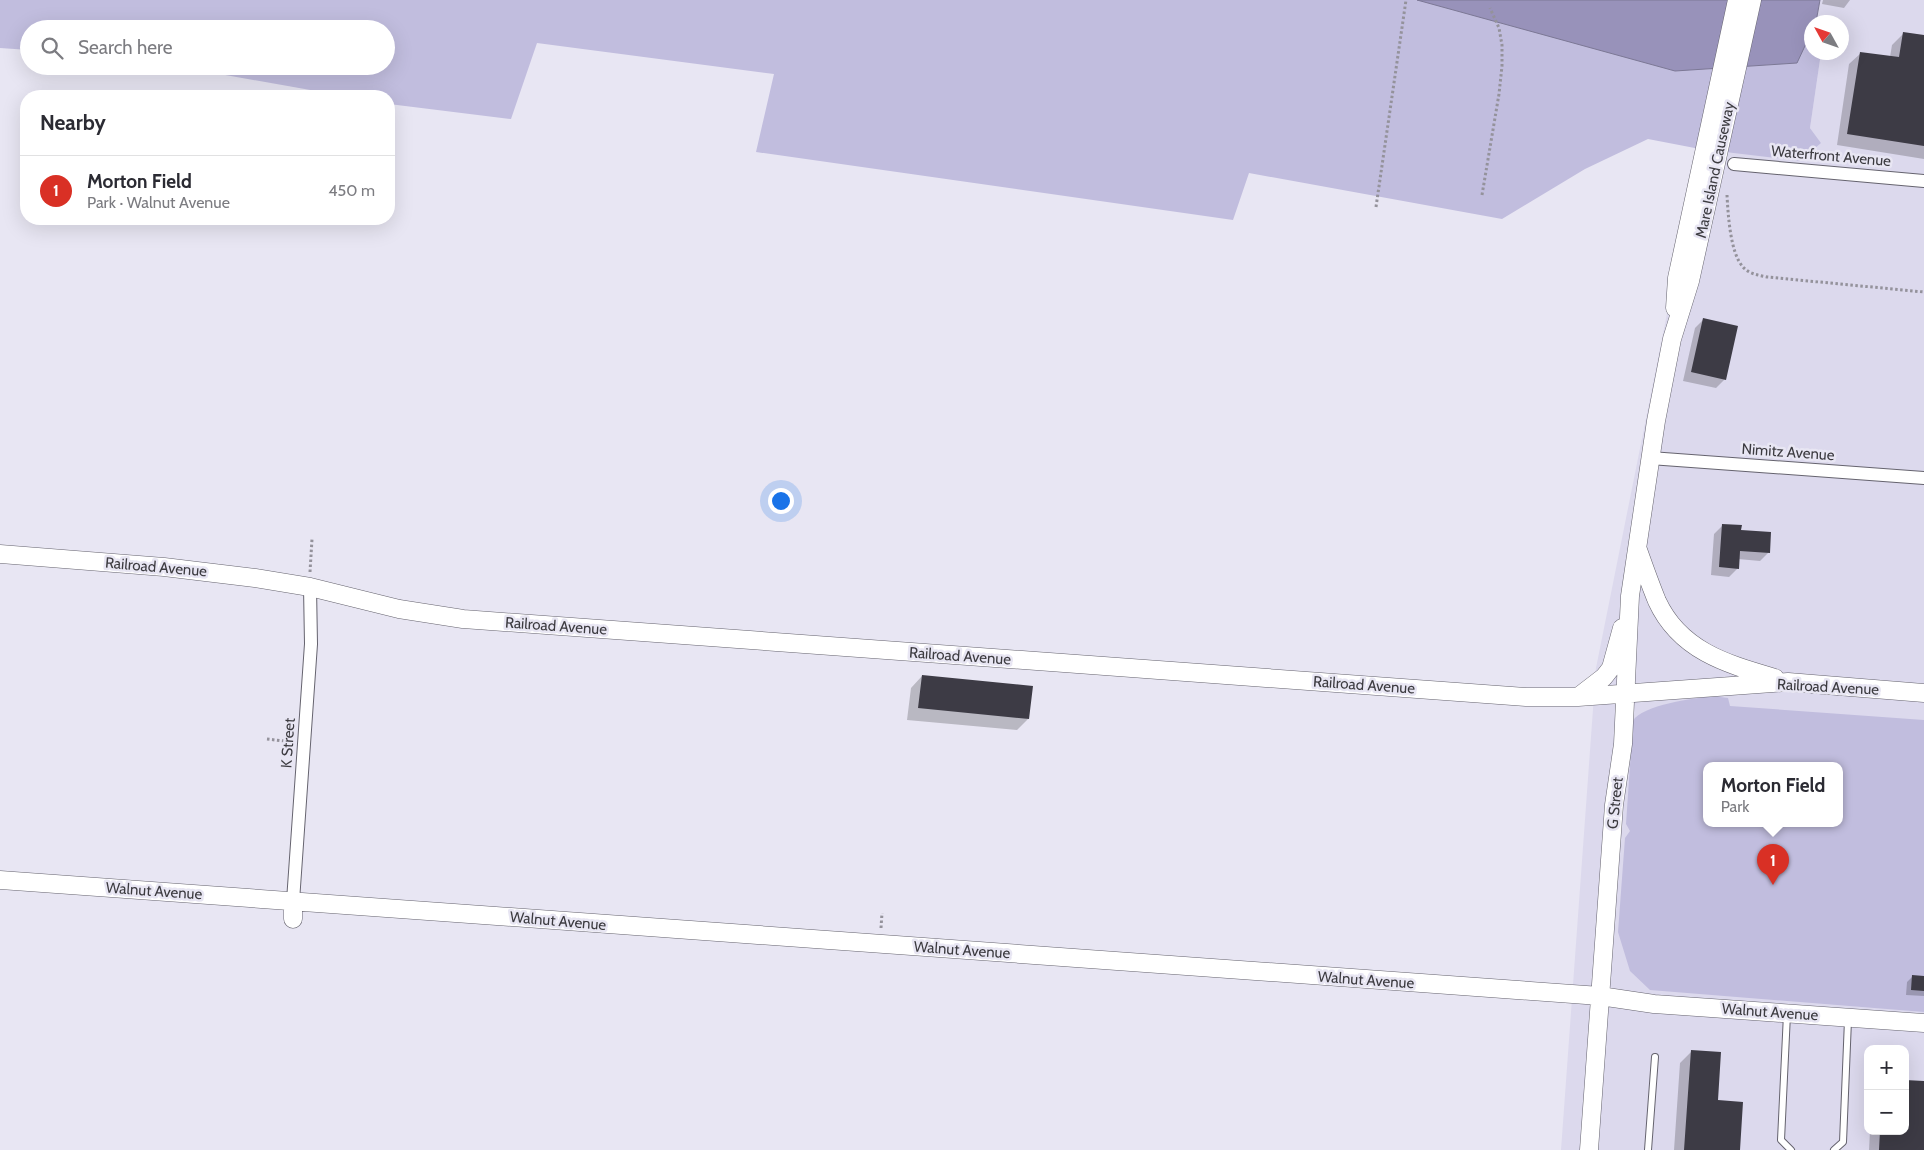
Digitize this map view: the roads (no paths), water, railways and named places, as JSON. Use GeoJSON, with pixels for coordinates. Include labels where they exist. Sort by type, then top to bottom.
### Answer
{"type":"FeatureCollection","features":[{"type":"Feature","properties":{"kind":"main road","name":"Mare Island Causeway"},"geometry":{"type":"LineString","coordinates":[[1650,458],[1737,0]]}},
{"type":"Feature","properties":{"kind":"main road","name":"Mare Island Causeway"},"geometry":{"type":"LineString","coordinates":[[1684,280],[1752,0]]}},
{"type":"Feature","properties":{"kind":"main road","name":"G Street"},"geometry":{"type":"LineString","coordinates":[[1589,1150],[1614,805],[1626,694],[1630,596],[1650,458]]}},
{"type":"Feature","properties":{"kind":"main road"},"geometry":{"type":"LineString","coordinates":[[1637,548],[1657,602],[1676,630],[1702,651],[1724,662],[1788,682]]}},
{"type":"Feature","properties":{"kind":"main road","name":"Railroad Avenue"},"geometry":{"type":"LineString","coordinates":[[0,554],[172,567],[255,578],[310,588],[399,610],[463,619],[1526,697],[1578,697],[1788,682],[1924,693]]}},
{"type":"Feature","properties":{"kind":"main road"},"geometry":{"type":"LineString","coordinates":[[1578,697],[1604,677],[1611,668],[1630,596]]}},
{"type":"Feature","properties":{"kind":"main road","name":"Walnut Avenue"},"geometry":{"type":"LineString","coordinates":[[0,880],[1600,996],[1654,1004],[1924,1022]]}},
{"type":"Feature","properties":{"kind":"main road"},"geometry":{"type":"LineString","coordinates":[[293,901],[293,919]]}},
{"type":"Feature","properties":{"kind":"street","name":"Waterfront Avenue"},"geometry":{"type":"LineString","coordinates":[[1734,164],[1924,181]]}},
{"type":"Feature","properties":{"kind":"street","name":"Nimitz Avenue"},"geometry":{"type":"LineString","coordinates":[[1650,458],[1924,478]]}},
{"type":"Feature","properties":{"kind":"street","name":"K Street"},"geometry":{"type":"LineString","coordinates":[[293,901],[311,644],[310,588]]}},
{"type":"Feature","properties":{"kind":"lane"},"geometry":{"type":"LineString","coordinates":[[1787,1013],[1781,1140],[1791,1150]]}},
{"type":"Feature","properties":{"kind":"lane"},"geometry":{"type":"LineString","coordinates":[[1834,1150],[1843,1142],[1848,1018]]}},
{"type":"Feature","properties":{"kind":"lane"},"geometry":{"type":"LineString","coordinates":[[1648,1150],[1655,1056]]}},
{"type":"Feature","properties":{"kind":"place","name":"Morton Field"},"geometry":{"type":"Point","coordinates":[1773,885]}}]}
